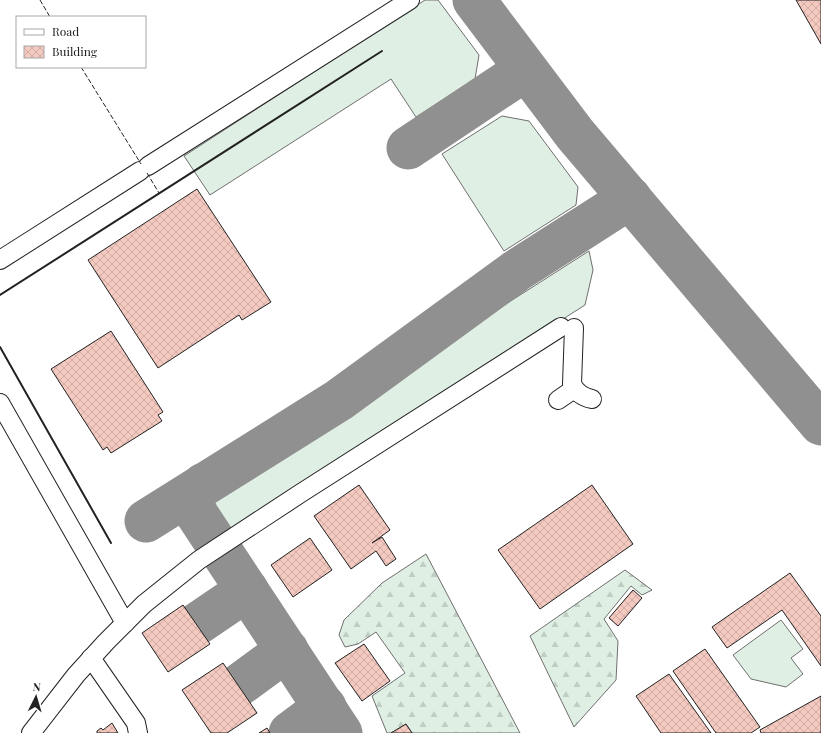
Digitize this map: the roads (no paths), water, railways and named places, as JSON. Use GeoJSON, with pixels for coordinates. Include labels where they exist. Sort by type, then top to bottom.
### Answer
{"type":"FeatureCollection","features":[{"type":"Feature","properties":{"kind":"lane"},"geometry":{"type":"LineString","coordinates":[[0,260],[410,0]]}},
{"type":"Feature","properties":{"kind":"lane"},"geometry":{"type":"LineString","coordinates":[[31,733],[76,675],[124,624],[150,600],[199,560],[301,493],[568,328],[574,389],[592,399]]}},
{"type":"Feature","properties":{"kind":"lane"},"geometry":{"type":"LineString","coordinates":[[558,400],[574,389]]}},
{"type":"Feature","properties":{"kind":"lane"},"geometry":{"type":"LineString","coordinates":[[0,403],[124,624]]}},
{"type":"Feature","properties":{"kind":"lane"},"geometry":{"type":"LineString","coordinates":[[91,658],[136,723],[138,733]]}}]}
